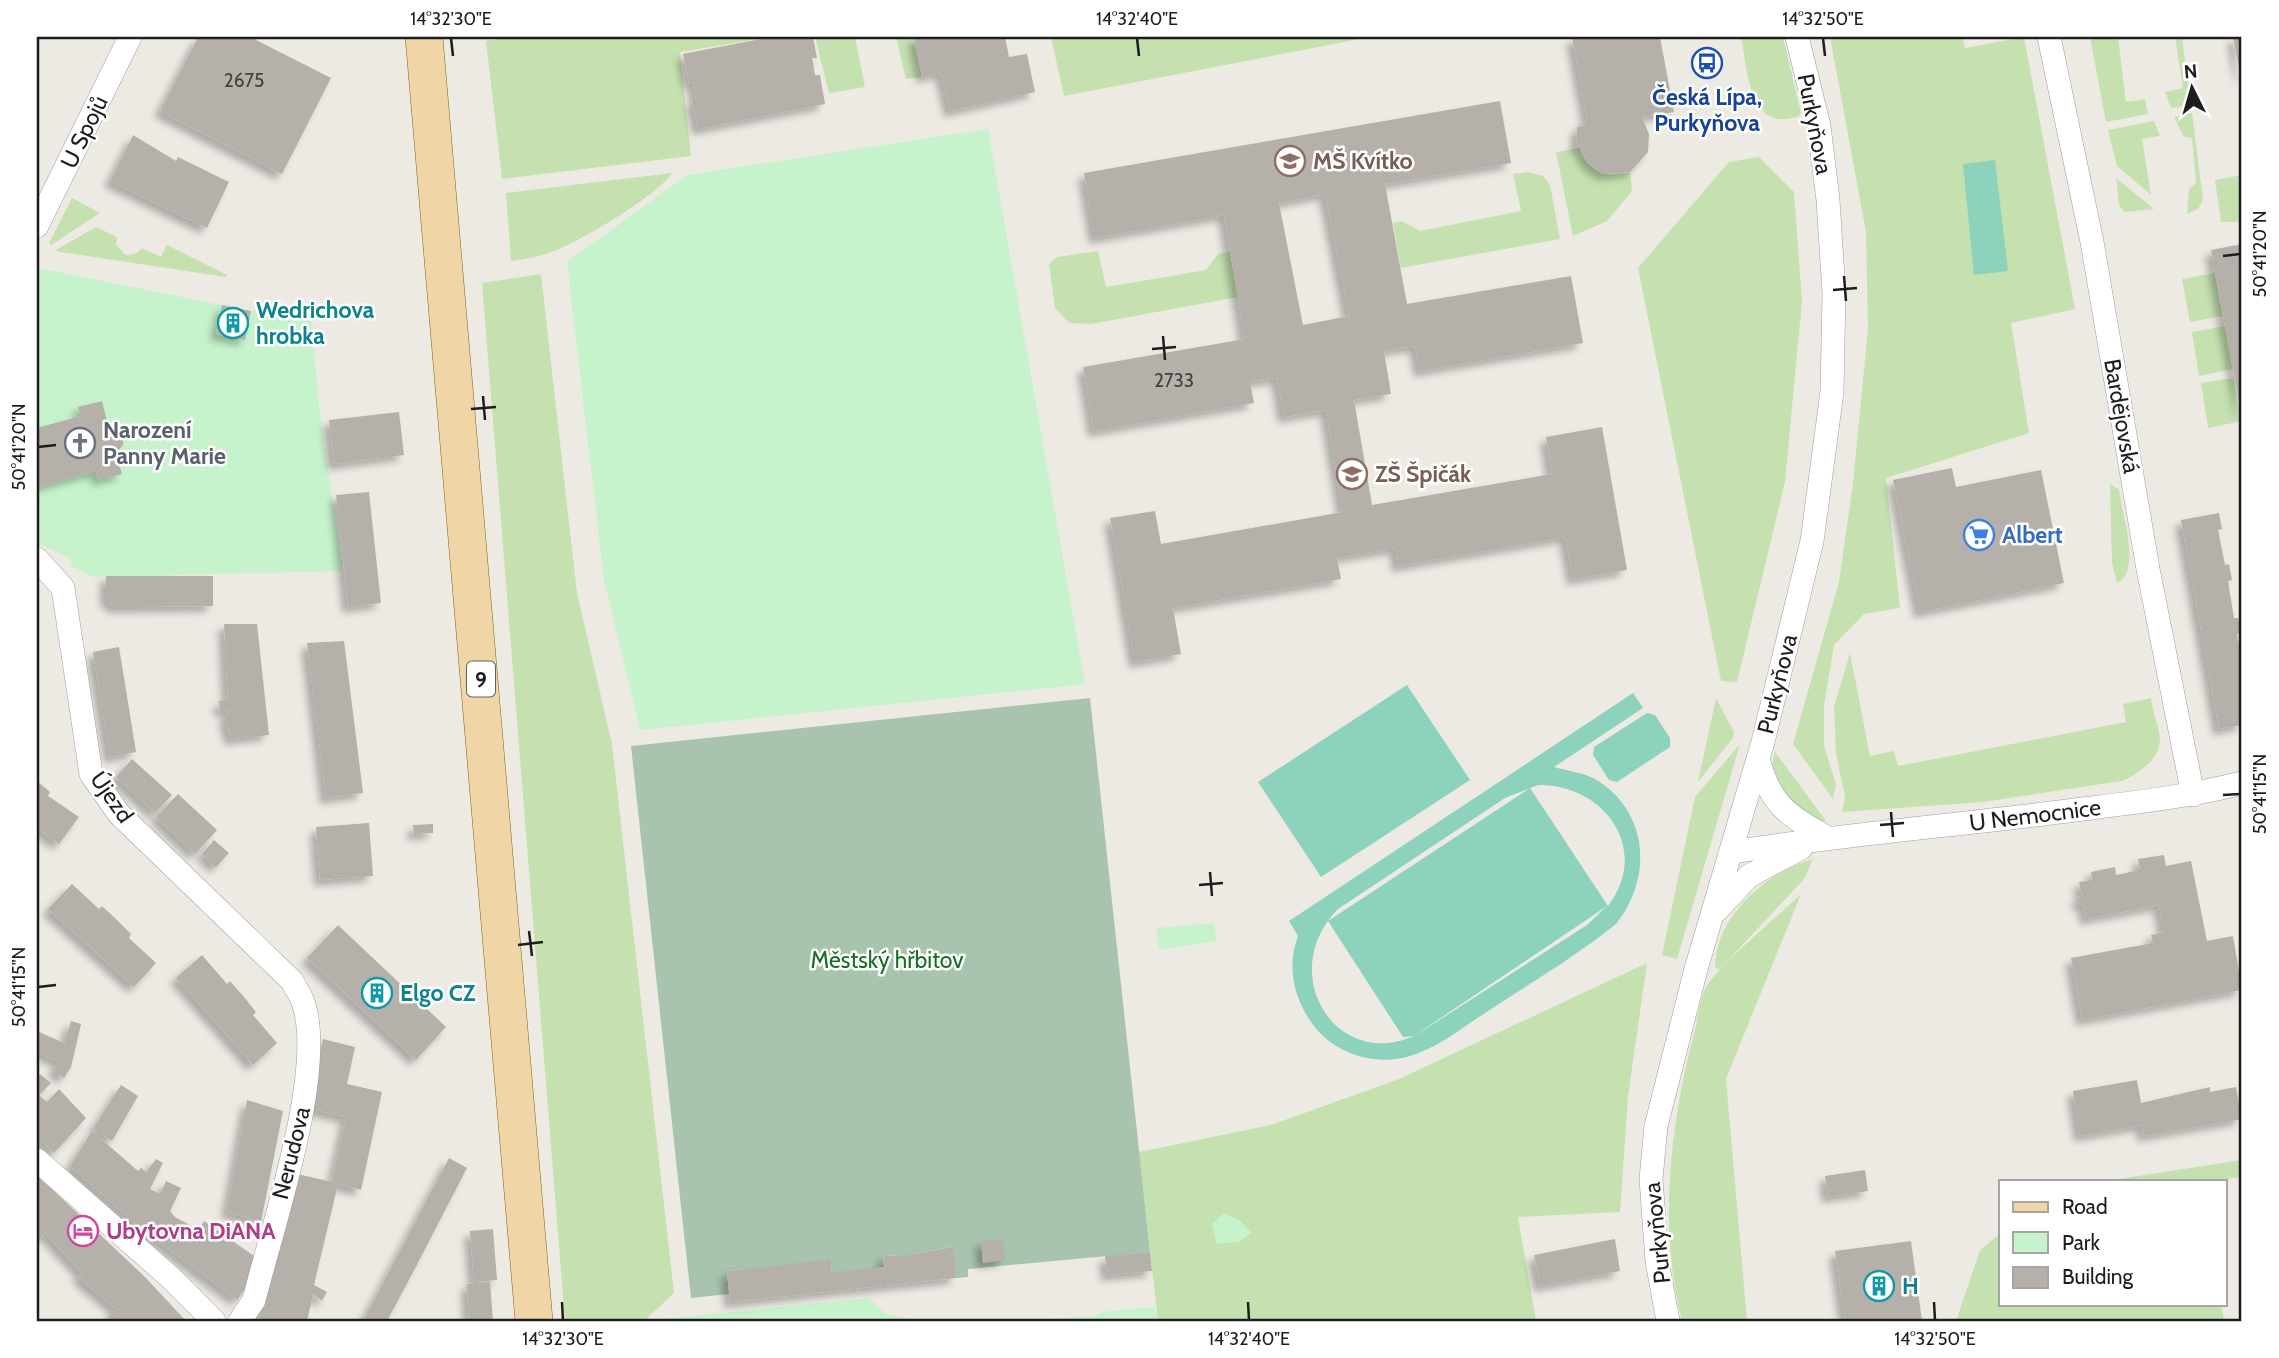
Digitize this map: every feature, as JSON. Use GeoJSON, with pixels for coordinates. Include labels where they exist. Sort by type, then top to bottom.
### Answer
{"type":"FeatureCollection","features":[{"type":"Feature","properties":{"kind":"main road","name":"9"},"geometry":{"type":"LineString","coordinates":[[424,37],[534,1321]]}},
{"type":"Feature","properties":{"kind":"street","name":"U Spojů"},"geometry":{"type":"LineString","coordinates":[[37,226],[130,37]]}},
{"type":"Feature","properties":{"kind":"street","name":"Purkyňova"},"geometry":{"type":"LineString","coordinates":[[1668,1321],[1657,1261],[1651,1157],[1667,1076],[1758,757],[1812,541],[1832,392],[1834,293],[1826,179],[1819,127],[1797,37]]}},
{"type":"Feature","properties":{"kind":"street","name":"Bardějovská"},"geometry":{"type":"LineString","coordinates":[[2049,37],[2092,242],[2148,569],[2193,795]]}},
{"type":"Feature","properties":{"kind":"street","name":"Újezd"},"geometry":{"type":"LineString","coordinates":[[37,559],[63,587],[91,774],[120,814],[292,981]]}},
{"type":"Feature","properties":{"kind":"street"},"geometry":{"type":"LineString","coordinates":[[1758,757],[1766,787],[1778,806],[1826,837]]}},
{"type":"Feature","properties":{"kind":"street","name":"U Nemocnice"},"geometry":{"type":"LineString","coordinates":[[1731,852],[1826,837],[1982,822],[2193,795],[2242,783]]}},
{"type":"Feature","properties":{"kind":"street","name":"U Nemocnice"},"geometry":{"type":"LineString","coordinates":[[1714,914],[1749,876],[1826,837]]}},
{"type":"Feature","properties":{"kind":"street","name":"Nerudova"},"geometry":{"type":"LineString","coordinates":[[240,1321],[254,1300],[307,1091],[308,1034],[304,1005],[292,981]]}},
{"type":"Feature","properties":{"kind":"street"},"geometry":{"type":"LineString","coordinates":[[37,1160],[172,1279],[214,1321]]}},
{"type":"Feature","properties":{"kind":"green space"},"geometry":{"type":"Polygon","coordinates":[[[512,37],[764,38],[680,52],[691,156],[502,179],[486,41],[512,37]]]}},
{"type":"Feature","properties":{"kind":"green space"},"geometry":{"type":"Polygon","coordinates":[[[815,37],[855,37],[865,87],[829,93],[815,37]]]}},
{"type":"Feature","properties":{"kind":"green space"},"geometry":{"type":"Polygon","coordinates":[[[896,37],[914,37],[922,77],[906,79],[896,37]]]}},
{"type":"Feature","properties":{"kind":"green space"},"geometry":{"type":"Polygon","coordinates":[[[1051,37],[1370,37],[1064,96],[1051,37]]]}},
{"type":"Feature","properties":{"kind":"green space"},"geometry":{"type":"Polygon","coordinates":[[[1741,37],[1783,37],[1801,113],[1799,116],[1782,119],[1770,116],[1761,108],[1749,82],[1741,37]]]}},
{"type":"Feature","properties":{"kind":"green space"},"geometry":{"type":"Polygon","coordinates":[[[1830,37],[1962,37],[1965,48],[2024,37],[2075,309],[2011,323],[2029,433],[1886,478],[1900,608],[1864,614],[1834,645],[1824,706],[1824,746],[1836,784],[1833,799],[1793,744],[1839,582],[1853,483],[1868,329],[1866,232],[1830,37]]]}},
{"type":"Feature","properties":{"kind":"green space"},"geometry":{"type":"Polygon","coordinates":[[[2090,37],[2118,37],[2126,102],[2145,99],[2148,114],[2106,122],[2090,37]]]}},
{"type":"Feature","properties":{"kind":"green space"},"geometry":{"type":"Polygon","coordinates":[[[2175,37],[2182,37],[2191,106],[2171,108],[2165,92],[2183,88],[2175,37]]]}},
{"type":"Feature","properties":{"kind":"green space"},"geometry":{"type":"Polygon","coordinates":[[[2192,113],[2203,200],[2198,209],[2187,214],[2189,189],[2196,183],[2192,138],[2184,137],[2174,117],[2192,113]]]}},
{"type":"Feature","properties":{"kind":"green space"},"geometry":{"type":"Polygon","coordinates":[[[2154,121],[2160,136],[2142,139],[2151,195],[2117,166],[2108,130],[2154,121]]]}},
{"type":"Feature","properties":{"kind":"green space"},"geometry":{"type":"Polygon","coordinates":[[[988,129],[1085,684],[640,730],[604,580],[567,262],[687,175],[988,129]]]}},
{"type":"Feature","properties":{"kind":"green space"},"geometry":{"type":"Polygon","coordinates":[[[1580,148],[1583,156],[1599,171],[1606,174],[1630,172],[1632,191],[1607,221],[1573,236],[1556,152],[1580,148]]]}},
{"type":"Feature","properties":{"kind":"green space"},"geometry":{"type":"Polygon","coordinates":[[[1759,157],[1794,192],[1802,301],[1785,482],[1737,682],[1721,681],[1638,268],[1729,162],[1759,157]]]}},
{"type":"Feature","properties":{"kind":"green space"},"geometry":{"type":"Polygon","coordinates":[[[1995,160],[2008,271],[1974,275],[1963,164],[1995,160]]]}},
{"type":"Feature","properties":{"kind":"green space"},"geometry":{"type":"Polygon","coordinates":[[[1528,172],[1543,176],[1550,185],[1560,239],[1401,268],[1393,223],[1402,221],[1420,231],[1521,211],[1513,174],[1528,172]]]}},
{"type":"Feature","properties":{"kind":"green space"},"geometry":{"type":"Polygon","coordinates":[[[672,173],[664,183],[635,205],[582,238],[549,253],[511,261],[506,193],[672,173]]]}},
{"type":"Feature","properties":{"kind":"green space"},"geometry":{"type":"Polygon","coordinates":[[[2242,175],[2242,222],[2221,222],[2215,180],[2242,175]]]}},
{"type":"Feature","properties":{"kind":"green space"},"geometry":{"type":"Polygon","coordinates":[[[2116,178],[2154,209],[2124,212],[2119,205],[2116,178]]]}},
{"type":"Feature","properties":{"kind":"green space"},"geometry":{"type":"Polygon","coordinates":[[[72,198],[100,213],[51,245],[49,243],[72,198]]]}},
{"type":"Feature","properties":{"kind":"green space"},"geometry":{"type":"Polygon","coordinates":[[[96,227],[117,237],[116,245],[126,255],[137,253],[142,248],[161,257],[167,245],[227,275],[226,277],[54,251],[96,227]]]}},
{"type":"Feature","properties":{"kind":"green space"},"geometry":{"type":"Polygon","coordinates":[[[1098,251],[1106,287],[1206,270],[1218,254],[1230,252],[1238,297],[1091,324],[1069,323],[1055,308],[1049,264],[1057,257],[1098,251]]]}},
{"type":"Feature","properties":{"kind":"green space"},"geometry":{"type":"Polygon","coordinates":[[[39,268],[251,311],[310,305],[320,415],[343,571],[94,577],[71,566],[70,558],[37,543],[39,268]]]}},
{"type":"Feature","properties":{"kind":"green space"},"geometry":{"type":"Polygon","coordinates":[[[2215,273],[2223,316],[2190,322],[2182,279],[2215,273]]]}},
{"type":"Feature","properties":{"kind":"green space"},"geometry":{"type":"Polygon","coordinates":[[[541,274],[577,593],[612,744],[674,1293],[644,1321],[565,1321],[482,283],[541,274]]]}},
{"type":"Feature","properties":{"kind":"green space"},"geometry":{"type":"Polygon","coordinates":[[[2225,326],[2233,369],[2199,376],[2192,332],[2225,326]]]}},
{"type":"Feature","properties":{"kind":"green space"},"geometry":{"type":"Polygon","coordinates":[[[2234,378],[2242,421],[2208,428],[2201,383],[2234,378]]]}},
{"type":"Feature","properties":{"kind":"green space"},"geometry":{"type":"Polygon","coordinates":[[[2110,484],[2119,490],[2129,541],[2128,567],[2124,577],[2117,583],[2112,563],[2110,484]]]}},
{"type":"Feature","properties":{"kind":"green space"},"geometry":{"type":"Polygon","coordinates":[[[1850,653],[1870,756],[1894,751],[1898,766],[2126,722],[2123,704],[2151,698],[2159,734],[2158,750],[2146,766],[2121,781],[1983,802],[1842,812],[1845,797],[1836,753],[1834,707],[1850,653]]]}},
{"type":"Feature","properties":{"kind":"green space"},"geometry":{"type":"Polygon","coordinates":[[[1407,685],[1470,780],[1321,877],[1258,782],[1407,685]]]}},
{"type":"Feature","properties":{"kind":"green space"},"geometry":{"type":"Polygon","coordinates":[[[1633,693],[1643,708],[1554,767],[1595,779],[1613,793],[1626,809],[1640,846],[1636,886],[1628,906],[1616,924],[1585,947],[1440,1042],[1410,1056],[1382,1060],[1355,1055],[1330,1042],[1311,1022],[1296,991],[1293,958],[1298,936],[1289,921],[1633,693]],[[1538,785],[1530,788],[1608,906],[1620,884],[1625,862],[1622,842],[1614,823],[1583,795],[1538,785]],[[1529,788],[1505,798],[1338,909],[1331,919],[1529,788]],[[1607,906],[1417,1034],[1587,925],[1607,906]],[[1329,922],[1320,934],[1312,961],[1314,987],[1323,1010],[1339,1028],[1360,1040],[1386,1043],[1414,1036],[1403,1037],[1329,922]]]}},
{"type":"Feature","properties":{"kind":"green space","name":"Městský hřbitov"},"geometry":{"type":"Polygon","coordinates":[[[1090,698],[1150,1252],[968,1269],[968,1277],[956,1278],[952,1247],[900,1256],[883,1255],[886,1286],[833,1283],[831,1261],[727,1271],[729,1294],[691,1298],[631,746],[1090,698]]]}},
{"type":"Feature","properties":{"kind":"green space"},"geometry":{"type":"Polygon","coordinates":[[[1716,698],[1734,732],[1733,738],[1698,782],[1716,698]]]}},
{"type":"Feature","properties":{"kind":"green space"},"geometry":{"type":"Polygon","coordinates":[[[1647,713],[1655,715],[1670,738],[1670,747],[1617,782],[1609,780],[1593,755],[1594,747],[1647,713]]]}},
{"type":"Feature","properties":{"kind":"green space"},"geometry":{"type":"Polygon","coordinates":[[[1740,744],[1677,959],[1662,955],[1695,797],[1740,744]]]}},
{"type":"Feature","properties":{"kind":"green space"},"geometry":{"type":"Polygon","coordinates":[[[1775,752],[1826,821],[1819,821],[1783,800],[1772,765],[1775,752]]]}},
{"type":"Feature","properties":{"kind":"green space"},"geometry":{"type":"Polygon","coordinates":[[[1813,859],[1804,879],[1720,969],[1715,968],[1717,949],[1724,931],[1747,899],[1778,874],[1813,859]]]}},
{"type":"Feature","properties":{"kind":"green space"},"geometry":{"type":"Polygon","coordinates":[[[1801,894],[1726,1079],[1747,1321],[1682,1321],[1670,1249],[1670,1175],[1679,1101],[1701,1000],[1708,984],[1728,961],[1801,894]]]}},
{"type":"Feature","properties":{"kind":"green space"},"geometry":{"type":"Polygon","coordinates":[[[1214,923],[1217,941],[1159,950],[1156,928],[1214,923]]]}},
{"type":"Feature","properties":{"kind":"green space"},"geometry":{"type":"Polygon","coordinates":[[[1647,963],[1628,1096],[1620,1212],[1518,1217],[1536,1321],[1158,1321],[1139,1152],[1271,1125],[1399,1079],[1647,963]]]}},
{"type":"Feature","properties":{"kind":"green space"},"geometry":{"type":"Polygon","coordinates":[[[2242,1160],[2242,1177],[2220,1180],[2112,1180],[2242,1160]]]}},
{"type":"Feature","properties":{"kind":"green space"},"geometry":{"type":"Polygon","coordinates":[[[1224,1213],[1240,1221],[1252,1233],[1238,1242],[1217,1244],[1212,1224],[1224,1213]]]}},
{"type":"Feature","properties":{"kind":"green space"},"geometry":{"type":"Polygon","coordinates":[[[1999,1235],[1999,1306],[2221,1306],[2224,1321],[1956,1321],[1980,1250],[1999,1235]]]}},
{"type":"Feature","properties":{"kind":"green space"},"geometry":{"type":"Polygon","coordinates":[[[869,1298],[886,1314],[922,1321],[642,1321],[869,1298]]]}},
{"type":"Feature","properties":{"kind":"green space"},"geometry":{"type":"Polygon","coordinates":[[[1155,1307],[1158,1321],[1008,1321],[1096,1316],[1102,1312],[1155,1307]]]}},
{"type":"Feature","properties":{"kind":"building"},"geometry":{"type":"Polygon","coordinates":[[[198,37],[258,37],[256,40],[331,78],[282,174],[160,111],[198,37]]]}},
{"type":"Feature","properties":{"kind":"building"},"geometry":{"type":"Polygon","coordinates":[[[771,37],[813,37],[817,58],[812,58],[815,75],[820,75],[825,104],[698,129],[692,100],[696,100],[693,82],[689,83],[683,54],[771,37]]]}},
{"type":"Feature","properties":{"kind":"building"},"geometry":{"type":"Polygon","coordinates":[[[914,37],[1005,37],[1009,57],[1027,54],[1035,92],[950,111],[941,73],[922,77],[914,37]]]}},
{"type":"Feature","properties":{"kind":"building"},"geometry":{"type":"Polygon","coordinates":[[[1572,37],[1660,37],[1674,112],[1642,117],[1649,134],[1648,152],[1630,172],[1603,174],[1588,163],[1580,148],[1576,148],[1577,127],[1582,127],[1587,118],[1572,37]]]}},
{"type":"Feature","properties":{"kind":"building"},"geometry":{"type":"Polygon","coordinates":[[[2233,37],[2242,37],[2242,79],[2241,79],[2233,37]]]}},
{"type":"Feature","properties":{"kind":"building"},"geometry":{"type":"Polygon","coordinates":[[[1500,101],[1511,163],[1385,184],[1407,304],[1571,276],[1583,343],[1420,371],[1415,346],[1384,351],[1391,394],[1354,400],[1372,505],[1552,474],[1546,437],[1602,427],[1627,570],[1573,579],[1565,537],[1398,566],[1395,548],[1337,558],[1341,579],[1173,608],[1181,654],[1135,662],[1110,518],[1155,511],[1161,544],[1343,512],[1326,410],[1284,417],[1277,378],[1250,382],[1254,403],[1094,431],[1083,367],[1245,339],[1224,215],[1095,238],[1084,173],[1500,101]],[[1325,194],[1279,203],[1303,325],[1349,316],[1325,194]]]}},
{"type":"Feature","properties":{"kind":"building"},"geometry":{"type":"Polygon","coordinates":[[[133,135],[176,161],[178,157],[229,182],[207,228],[110,181],[133,135]]]}},
{"type":"Feature","properties":{"kind":"building"},"geometry":{"type":"Polygon","coordinates":[[[2242,244],[2242,413],[2241,413],[2211,250],[2242,244]]]}},
{"type":"Feature","properties":{"kind":"building","name":"Wedrichova hrobka"},"geometry":{"type":"Polygon","coordinates":[[[222,305],[251,311],[245,340],[216,334],[222,305]]]}},
{"type":"Feature","properties":{"kind":"building","name":"Narození Panny Marie"},"geometry":{"type":"Polygon","coordinates":[[[102,401],[107,421],[119,426],[124,433],[123,445],[116,453],[122,474],[98,480],[96,471],[37,487],[37,428],[81,416],[78,407],[102,401]]]}},
{"type":"Feature","properties":{"kind":"building"},"geometry":{"type":"Polygon","coordinates":[[[399,412],[404,455],[334,464],[329,420],[399,412]]]}},
{"type":"Feature","properties":{"kind":"building","name":"Albert"},"geometry":{"type":"Polygon","coordinates":[[[1952,468],[1956,487],[2041,470],[2064,583],[1920,612],[1893,480],[1952,468]]]}},
{"type":"Feature","properties":{"kind":"building"},"geometry":{"type":"Polygon","coordinates":[[[369,492],[381,603],[348,607],[336,495],[369,492]]]}},
{"type":"Feature","properties":{"kind":"building"},"geometry":{"type":"Polygon","coordinates":[[[2219,513],[2222,529],[2218,530],[2225,565],[2229,564],[2232,580],[2228,581],[2234,618],[2238,618],[2241,633],[2237,634],[2242,662],[2242,725],[2219,729],[2181,520],[2219,513]]]}},
{"type":"Feature","properties":{"kind":"building"},"geometry":{"type":"Polygon","coordinates":[[[106,576],[213,576],[213,606],[116,607],[109,603],[106,597],[106,576]]]}},
{"type":"Feature","properties":{"kind":"building"},"geometry":{"type":"Polygon","coordinates":[[[224,624],[257,624],[269,735],[231,739],[225,720],[229,710],[220,711],[219,701],[228,701],[224,624]]]}},
{"type":"Feature","properties":{"kind":"building"},"geometry":{"type":"Polygon","coordinates":[[[344,641],[363,793],[326,798],[307,643],[344,641]]]}},
{"type":"Feature","properties":{"kind":"building"},"geometry":{"type":"Polygon","coordinates":[[[119,647],[136,752],[110,757],[93,652],[119,647]]]}},
{"type":"Feature","properties":{"kind":"building"},"geometry":{"type":"Polygon","coordinates":[[[132,759],[172,795],[155,813],[116,777],[132,759]]]}},
{"type":"Feature","properties":{"kind":"building"},"geometry":{"type":"Polygon","coordinates":[[[37,781],[50,792],[48,796],[79,817],[59,844],[37,828],[37,781]]]}},
{"type":"Feature","properties":{"kind":"building"},"geometry":{"type":"Polygon","coordinates":[[[178,794],[217,830],[195,854],[156,817],[178,794]]]}},
{"type":"Feature","properties":{"kind":"building"},"geometry":{"type":"Polygon","coordinates":[[[369,823],[373,876],[320,880],[316,827],[369,823]]]}},
{"type":"Feature","properties":{"kind":"building"},"geometry":{"type":"Polygon","coordinates":[[[433,824],[433,833],[414,834],[413,825],[433,824]]]}},
{"type":"Feature","properties":{"kind":"building"},"geometry":{"type":"Polygon","coordinates":[[[214,840],[229,853],[216,867],[202,854],[214,840]]]}},
{"type":"Feature","properties":{"kind":"building"},"geometry":{"type":"Polygon","coordinates":[[[2164,855],[2166,866],[2191,861],[2207,941],[2233,936],[2242,990],[2082,1020],[2071,958],[2153,943],[2151,935],[2164,932],[2159,905],[2086,919],[2083,904],[2079,905],[2078,897],[2082,896],[2079,882],[2092,880],[2091,872],[2115,867],[2116,875],[2140,870],[2138,859],[2164,855]]]}},
{"type":"Feature","properties":{"kind":"building"},"geometry":{"type":"Polygon","coordinates":[[[72,884],[99,909],[102,906],[117,920],[131,934],[129,938],[156,963],[134,987],[48,909],[72,884]]]}},
{"type":"Feature","properties":{"kind":"building","name":"Elgo CZ"},"geometry":{"type":"Polygon","coordinates":[[[338,925],[446,1027],[416,1060],[307,958],[338,925]]]}},
{"type":"Feature","properties":{"kind":"building"},"geometry":{"type":"Polygon","coordinates":[[[202,955],[227,984],[230,981],[244,997],[256,1012],[253,1015],[277,1043],[253,1065],[176,978],[202,955]]]}},
{"type":"Feature","properties":{"kind":"building"},"geometry":{"type":"Polygon","coordinates":[[[71,1021],[81,1024],[71,1067],[64,1078],[53,1070],[60,1062],[37,1052],[37,1031],[64,1043],[71,1021]]]}},
{"type":"Feature","properties":{"kind":"building"},"geometry":{"type":"Polygon","coordinates":[[[323,1039],[355,1047],[347,1084],[382,1092],[361,1190],[338,1184],[314,1285],[327,1292],[322,1301],[313,1294],[307,1321],[258,1321],[293,1173],[332,1182],[346,1117],[307,1108],[323,1039]]]}},
{"type":"Feature","properties":{"kind":"building"},"geometry":{"type":"Polygon","coordinates":[[[40,1074],[51,1083],[39,1095],[47,1102],[59,1089],[86,1118],[54,1153],[37,1137],[37,1078],[40,1074]]]}},
{"type":"Feature","properties":{"kind":"building"},"geometry":{"type":"Polygon","coordinates":[[[2137,1080],[2141,1103],[2210,1087],[2210,1092],[2236,1087],[2242,1119],[2143,1136],[2142,1125],[2080,1136],[2073,1091],[2137,1080]]]}},
{"type":"Feature","properties":{"kind":"building"},"geometry":{"type":"Polygon","coordinates":[[[121,1085],[138,1096],[112,1141],[93,1129],[121,1085]]]}},
{"type":"Feature","properties":{"kind":"building"},"geometry":{"type":"Polygon","coordinates":[[[247,1100],[283,1111],[261,1222],[227,1212],[247,1100]]]}},
{"type":"Feature","properties":{"kind":"building"},"geometry":{"type":"Polygon","coordinates":[[[92,1131],[138,1171],[141,1168],[146,1172],[156,1159],[163,1163],[150,1189],[160,1194],[166,1181],[181,1188],[170,1211],[175,1217],[199,1230],[204,1221],[254,1256],[247,1287],[237,1300],[138,1226],[70,1166],[92,1131]]]}},
{"type":"Feature","properties":{"kind":"building"},"geometry":{"type":"Polygon","coordinates":[[[449,1158],[467,1168],[410,1278],[387,1321],[363,1321],[449,1158]]]}},
{"type":"Feature","properties":{"kind":"building"},"geometry":{"type":"Polygon","coordinates":[[[1865,1170],[1868,1191],[1828,1197],[1825,1176],[1865,1170]]]}},
{"type":"Feature","properties":{"kind":"building"},"geometry":{"type":"Polygon","coordinates":[[[37,1175],[145,1277],[186,1321],[113,1321],[109,1317],[116,1309],[78,1277],[82,1273],[45,1233],[37,1242],[37,1175]]]}},
{"type":"Feature","properties":{"kind":"building"},"geometry":{"type":"Polygon","coordinates":[[[493,1229],[497,1280],[474,1282],[470,1231],[493,1229]]]}},
{"type":"Feature","properties":{"kind":"building"},"geometry":{"type":"Polygon","coordinates":[[[1003,1239],[1005,1260],[983,1263],[981,1241],[1003,1239]]]}},
{"type":"Feature","properties":{"kind":"building"},"geometry":{"type":"Polygon","coordinates":[[[1615,1239],[1620,1271],[1540,1286],[1534,1255],[1615,1239]]]}},
{"type":"Feature","properties":{"kind":"building","name":"H"},"geometry":{"type":"Polygon","coordinates":[[[1911,1241],[1922,1321],[1845,1321],[1835,1251],[1911,1241]]]}},
{"type":"Feature","properties":{"kind":"building"},"geometry":{"type":"Polygon","coordinates":[[[953,1247],[956,1278],[730,1302],[727,1271],[831,1260],[832,1273],[884,1267],[883,1255],[900,1256],[953,1247]]]}},
{"type":"Feature","properties":{"kind":"building"},"geometry":{"type":"Polygon","coordinates":[[[1150,1252],[1152,1271],[1107,1275],[1105,1256],[1150,1252]]]}},
{"type":"Feature","properties":{"kind":"building"},"geometry":{"type":"Polygon","coordinates":[[[490,1282],[493,1321],[469,1321],[467,1284],[490,1282]]]}},
{"type":"Feature","properties":{"kind":"place","name":"Česká Lípa, Purkyňova"},"geometry":{"type":"Point","coordinates":[1707,63]}},
{"type":"Feature","properties":{"kind":"place","name":"MŠ Kvítko"},"geometry":{"type":"Point","coordinates":[1290,161]}},
{"type":"Feature","properties":{"kind":"place","name":"Wedrichova hrobka"},"geometry":{"type":"Point","coordinates":[233,323]}},
{"type":"Feature","properties":{"kind":"place","name":"Narození Panny Marie"},"geometry":{"type":"Point","coordinates":[80,443]}},
{"type":"Feature","properties":{"kind":"place","name":"ZŠ Špičák"},"geometry":{"type":"Point","coordinates":[1352,474]}},
{"type":"Feature","properties":{"kind":"place","name":"Albert"},"geometry":{"type":"Point","coordinates":[1979,535]}},
{"type":"Feature","properties":{"kind":"place","name":"Elgo CZ"},"geometry":{"type":"Point","coordinates":[377,993]}},
{"type":"Feature","properties":{"kind":"place","name":"Ubytovna DiANA"},"geometry":{"type":"Point","coordinates":[83,1231]}},
{"type":"Feature","properties":{"kind":"place","name":"H"},"geometry":{"type":"Point","coordinates":[1879,1286]}}]}
